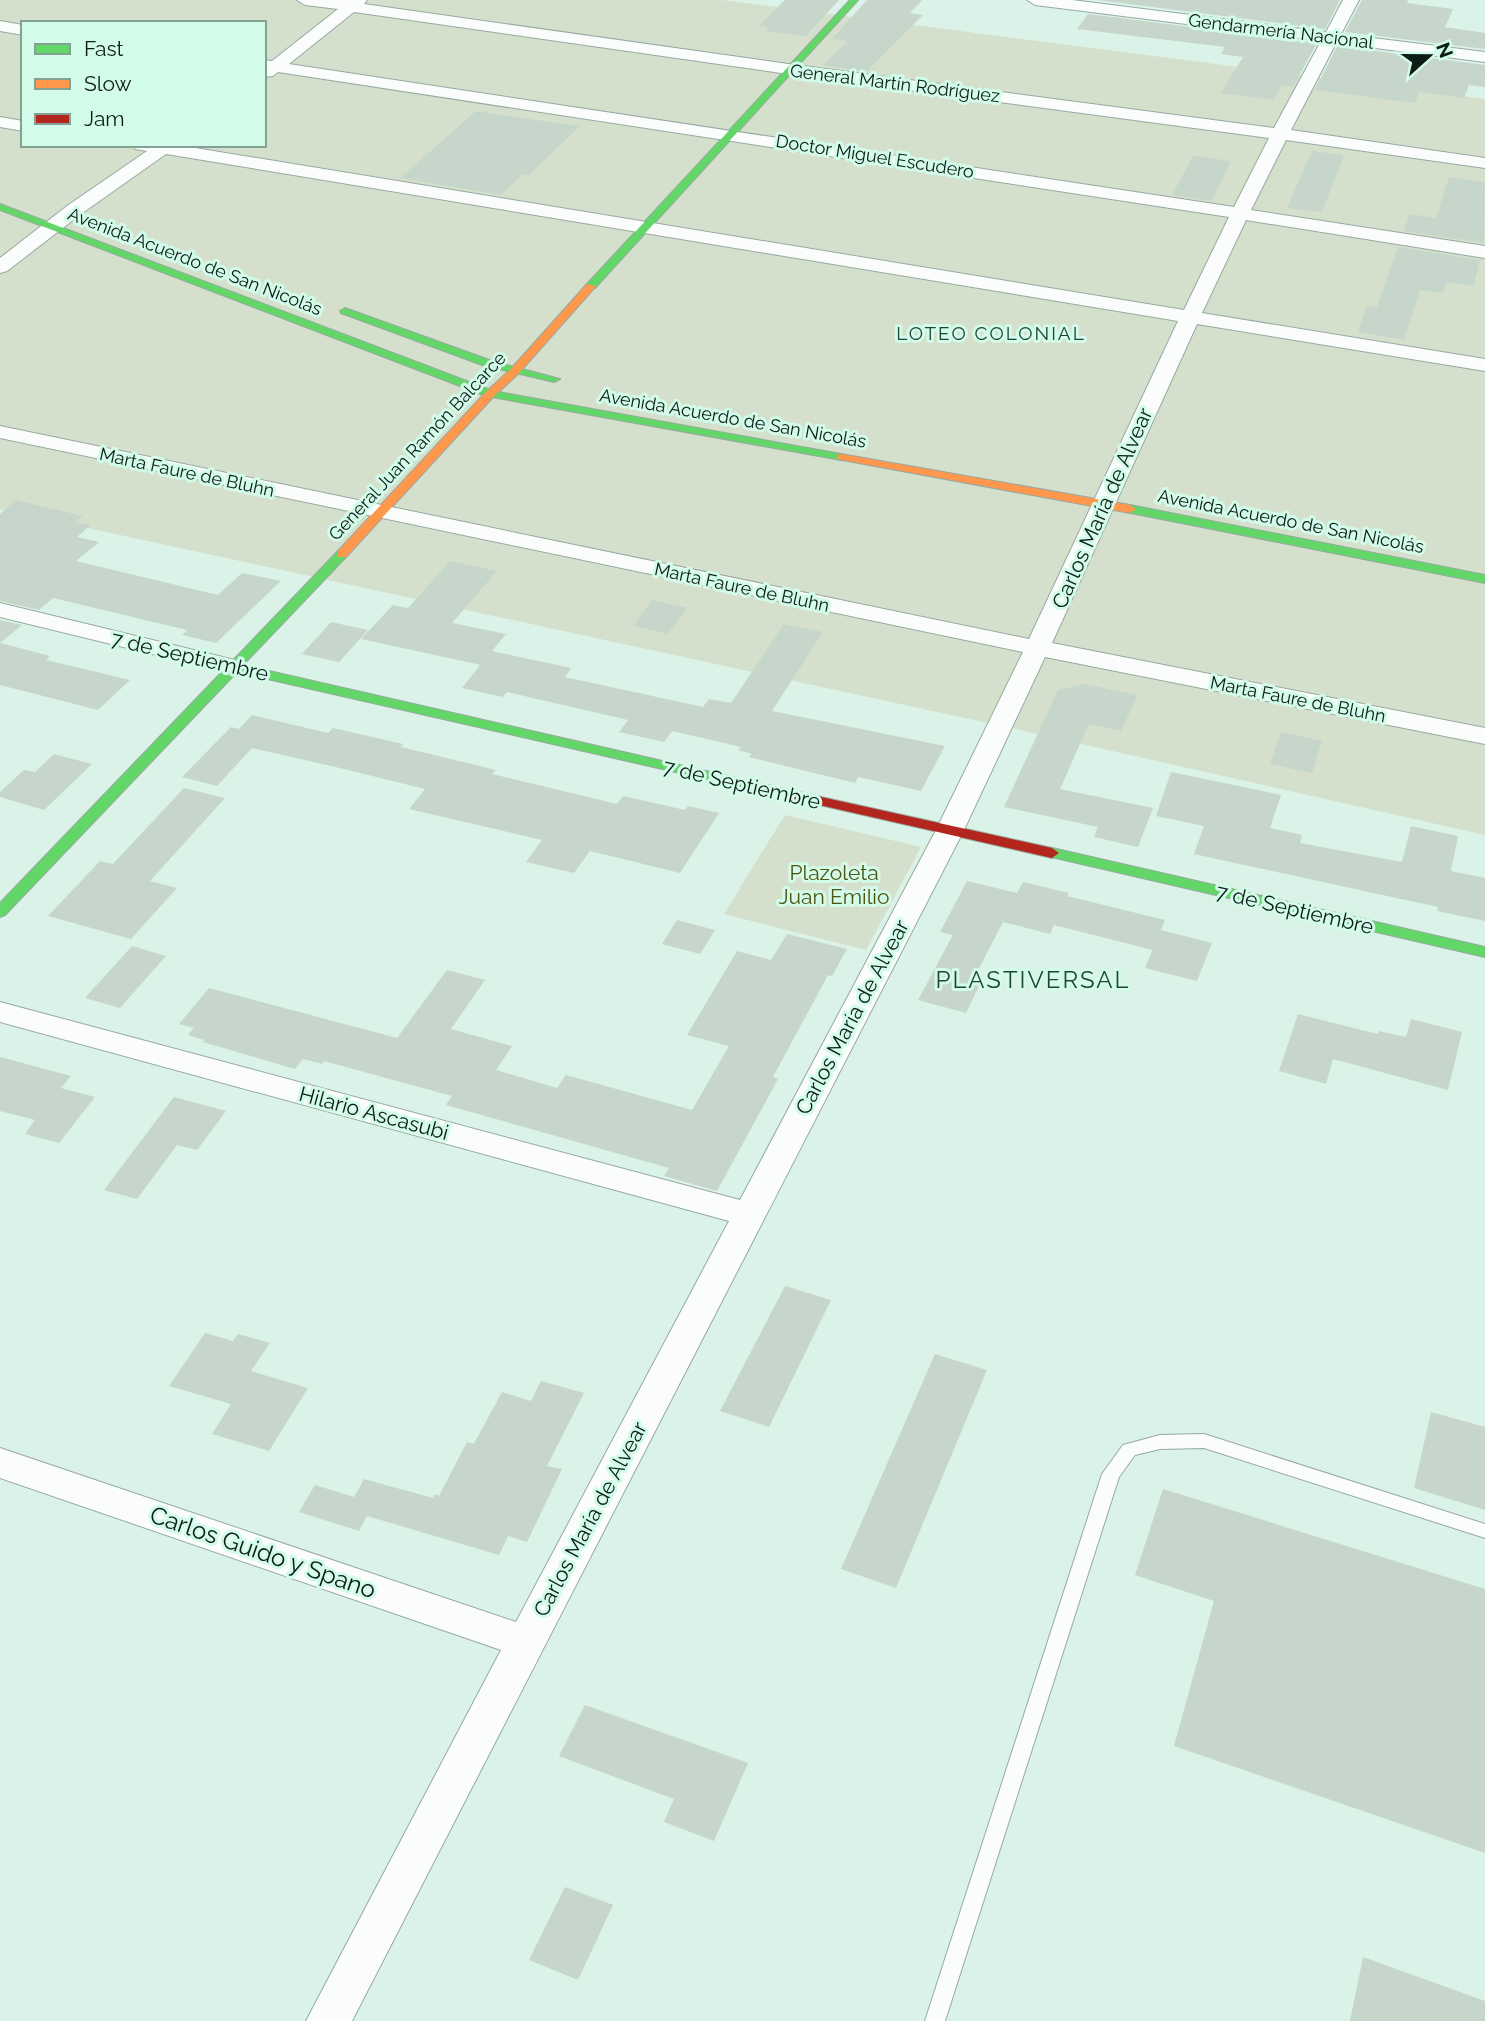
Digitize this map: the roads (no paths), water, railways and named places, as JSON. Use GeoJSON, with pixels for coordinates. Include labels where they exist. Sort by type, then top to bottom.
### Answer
{"type":"FeatureCollection","features":[{"type":"Feature","properties":{"kind":"street","name":"General Martín Rodríguez"},"geometry":{"type":"LineString","coordinates":[[305,0],[354,3],[788,69],[1485,163]]}},
{"type":"Feature","properties":{"kind":"street","name":"General Juan Ramón Balcarce"},"geometry":{"type":"LineString","coordinates":[[0,912],[382,512],[490,394],[514,372],[642,228],[854,0]]}},
{"type":"Feature","properties":{"kind":"street","name":"Gendarmería Nacional"},"geometry":{"type":"LineString","coordinates":[[1035,0],[1485,57]]}},
{"type":"Feature","properties":{"kind":"street","name":"Carlos María de Alvear"},"geometry":{"type":"LineString","coordinates":[[328,2021],[949,832],[1039,648],[1189,316],[1351,0]]}},
{"type":"Feature","properties":{"kind":"street"},"geometry":{"type":"LineString","coordinates":[[268,69],[354,3]]}},
{"type":"Feature","properties":{"kind":"street"},"geometry":{"type":"LineString","coordinates":[[0,26],[21,30]]}},
{"type":"Feature","properties":{"kind":"street","name":"Doctor Miguel Escudero"},"geometry":{"type":"LineString","coordinates":[[268,69],[731,134],[1485,252]]}},
{"type":"Feature","properties":{"kind":"street"},"geometry":{"type":"LineString","coordinates":[[0,122],[21,126]]}},
{"type":"Feature","properties":{"kind":"street"},"geometry":{"type":"LineString","coordinates":[[0,267],[54,227],[80,213],[166,147],[642,228],[1485,365]]}},
{"type":"Feature","properties":{"kind":"street","name":"Avenida Acuerdo de San Nicolás"},"geometry":{"type":"LineString","coordinates":[[49,201],[80,213]]}},
{"type":"Feature","properties":{"kind":"street","name":"Avenida Acuerdo de San Nicolás"},"geometry":{"type":"LineString","coordinates":[[0,207],[490,394],[1110,488],[1485,579]]}},
{"type":"Feature","properties":{"kind":"street","name":"Avenida Acuerdo de San Nicolás"},"geometry":{"type":"LineString","coordinates":[[333,307],[514,372],[568,382]]}},
{"type":"Feature","properties":{"kind":"street","name":"Marta Faure de Bluhn"},"geometry":{"type":"LineString","coordinates":[[0,432],[1039,648],[1485,736]]}},
{"type":"Feature","properties":{"kind":"street","name":"7 de Septiembre"},"geometry":{"type":"LineString","coordinates":[[0,610],[234,667],[949,832],[1485,952]]}},
{"type":"Feature","properties":{"kind":"street","name":"Hilario Ascasubi"},"geometry":{"type":"LineString","coordinates":[[0,1012],[748,1214]]}},
{"type":"Feature","properties":{"kind":"street","name":"Carlos Guido y Spano"},"geometry":{"type":"LineString","coordinates":[[0,1463],[526,1642]]}},
{"type":"Feature","properties":{"kind":"lane"},"geometry":{"type":"LineString","coordinates":[[935,2021],[1111,1474],[1129,1450],[1160,1442],[1204,1441],[1485,1531]]}},
{"type":"Feature","properties":{"kind":"district","name":"LOTEO COLONIAL"},"geometry":{"type":"Point","coordinates":[991,333]}},
{"type":"Feature","properties":{"kind":"district","name":"PLASTIVERSAL"},"geometry":{"type":"Point","coordinates":[1033,979]}},
{"type":"Feature","properties":{"kind":"park label","name":"Plazoleta Juan Emilio"},"geometry":{"type":"Point","coordinates":[834,884]}}]}
